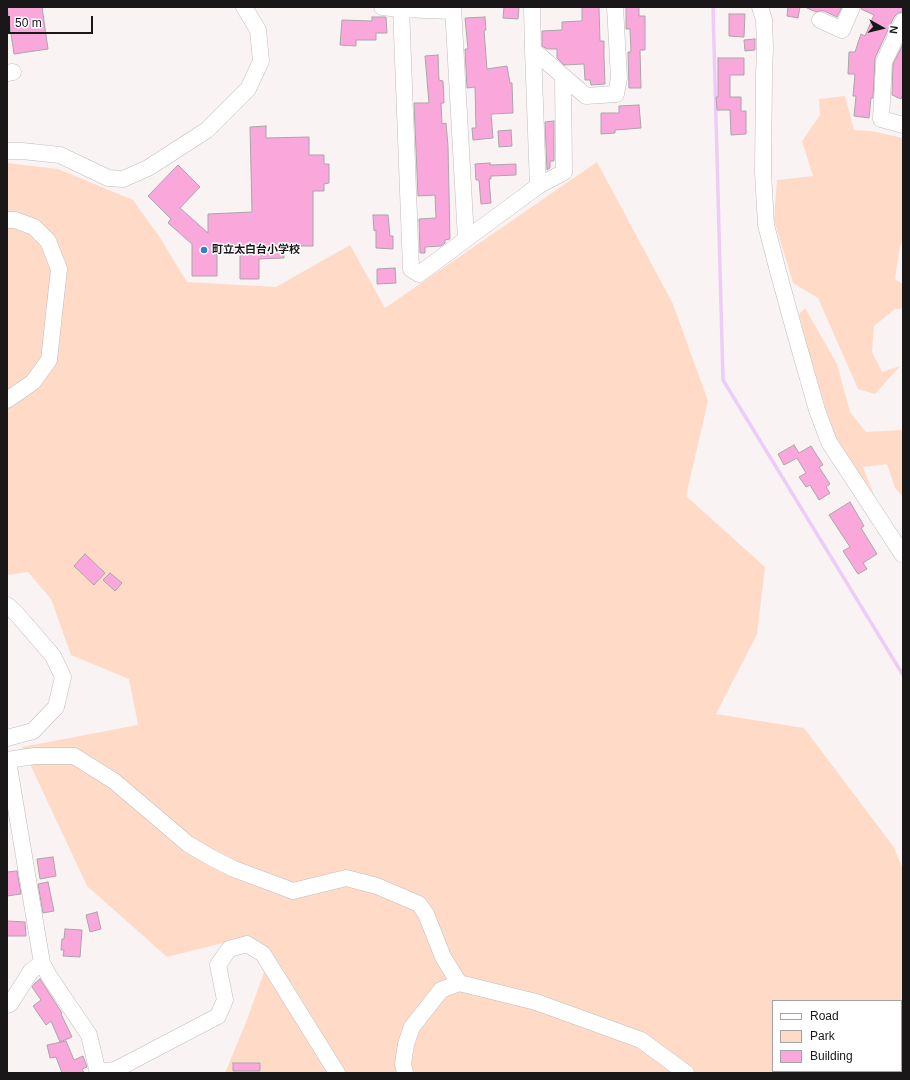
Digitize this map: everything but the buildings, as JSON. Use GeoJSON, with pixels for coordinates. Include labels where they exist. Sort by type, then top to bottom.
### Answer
{"type":"FeatureCollection","features":[{"type":"Feature","properties":{"kind":"street"},"geometry":{"type":"LineString","coordinates":[[7,151],[60,155],[108,178],[123,179],[148,168],[207,130],[248,89],[261,61],[258,30],[244,7]]}},
{"type":"Feature","properties":{"kind":"street"},"geometry":{"type":"LineString","coordinates":[[382,7],[453,9],[466,239]]}},
{"type":"Feature","properties":{"kind":"street"},"geometry":{"type":"LineString","coordinates":[[532,7],[538,186]]}},
{"type":"Feature","properties":{"kind":"street"},"geometry":{"type":"LineString","coordinates":[[533,50],[586,96],[616,94],[619,78],[615,7]]}},
{"type":"Feature","properties":{"kind":"street"},"geometry":{"type":"LineString","coordinates":[[760,7],[764,20],[766,47],[764,75],[763,172],[766,225],[778,271],[817,410],[829,442],[903,555]]}},
{"type":"Feature","properties":{"kind":"street"},"geometry":{"type":"LineString","coordinates":[[820,20],[842,30],[852,7]]}},
{"type":"Feature","properties":{"kind":"street"},"geometry":{"type":"LineString","coordinates":[[401,8],[410,268],[419,274],[538,186],[564,172],[563,76]]}},
{"type":"Feature","properties":{"kind":"street"},"geometry":{"type":"LineString","coordinates":[[903,21],[884,62],[881,119],[903,125]]}},
{"type":"Feature","properties":{"kind":"street"},"geometry":{"type":"LineString","coordinates":[[7,220],[15,220],[34,227],[48,241],[59,268],[49,360],[33,382],[7,400]]}},
{"type":"Feature","properties":{"kind":"street"},"geometry":{"type":"LineString","coordinates":[[7,605],[16,613],[53,656],[63,677],[56,707],[33,731],[7,738]]}},
{"type":"Feature","properties":{"kind":"street"},"geometry":{"type":"LineString","coordinates":[[7,760],[35,756],[74,756],[114,781],[188,844],[234,869],[293,891],[346,878],[377,886],[419,904],[426,914],[443,957],[459,983]]}},
{"type":"Feature","properties":{"kind":"street"},"geometry":{"type":"LineString","coordinates":[[7,763],[42,963],[89,1035],[98,1073],[115,1070],[218,1016],[225,1000],[218,965],[229,949],[247,944],[263,954],[337,1073]]}},
{"type":"Feature","properties":{"kind":"street"},"geometry":{"type":"LineString","coordinates":[[7,1005],[10,1004],[31,971],[42,963]]}},
{"type":"Feature","properties":{"kind":"street"},"geometry":{"type":"LineString","coordinates":[[405,1073],[403,1064],[406,1044],[412,1027],[440,990],[459,983],[536,1002],[641,1040],[686,1073]]}},
{"type":"Feature","properties":{"kind":"green space"},"geometry":{"type":"Polygon","coordinates":[[[845,96],[854,130],[871,131],[903,138],[903,239],[899,250],[895,279],[903,284],[903,309],[895,309],[874,326],[872,352],[882,372],[900,366],[875,394],[858,389],[818,298],[793,283],[774,220],[777,180],[813,176],[802,141],[820,115],[819,99],[845,96]]]}},
{"type":"Feature","properties":{"kind":"green space"},"geometry":{"type":"Polygon","coordinates":[[[597,162],[673,304],[708,401],[686,496],[765,567],[757,634],[716,714],[804,728],[893,846],[903,869],[903,1073],[225,1073],[247,1020],[270,955],[247,937],[167,957],[87,886],[22,747],[138,725],[129,679],[71,655],[51,599],[28,572],[7,575],[7,163],[58,169],[133,200],[159,236],[187,282],[276,287],[350,245],[385,308],[597,162]]]}},
{"type":"Feature","properties":{"kind":"green space"},"geometry":{"type":"Polygon","coordinates":[[[805,308],[837,364],[850,412],[866,432],[903,430],[903,497],[895,488],[887,464],[863,467],[877,503],[835,438],[812,366],[799,314],[805,308]]]}},
{"type":"Feature","properties":{"kind":"waterway"},"geometry":{"type":"LineString","coordinates":[[713,7],[723,380],[903,675]]}},
{"type":"Feature","properties":{"kind":"place","name":"町立太白台小学校"},"geometry":{"type":"Point","coordinates":[204,250]}}]}
